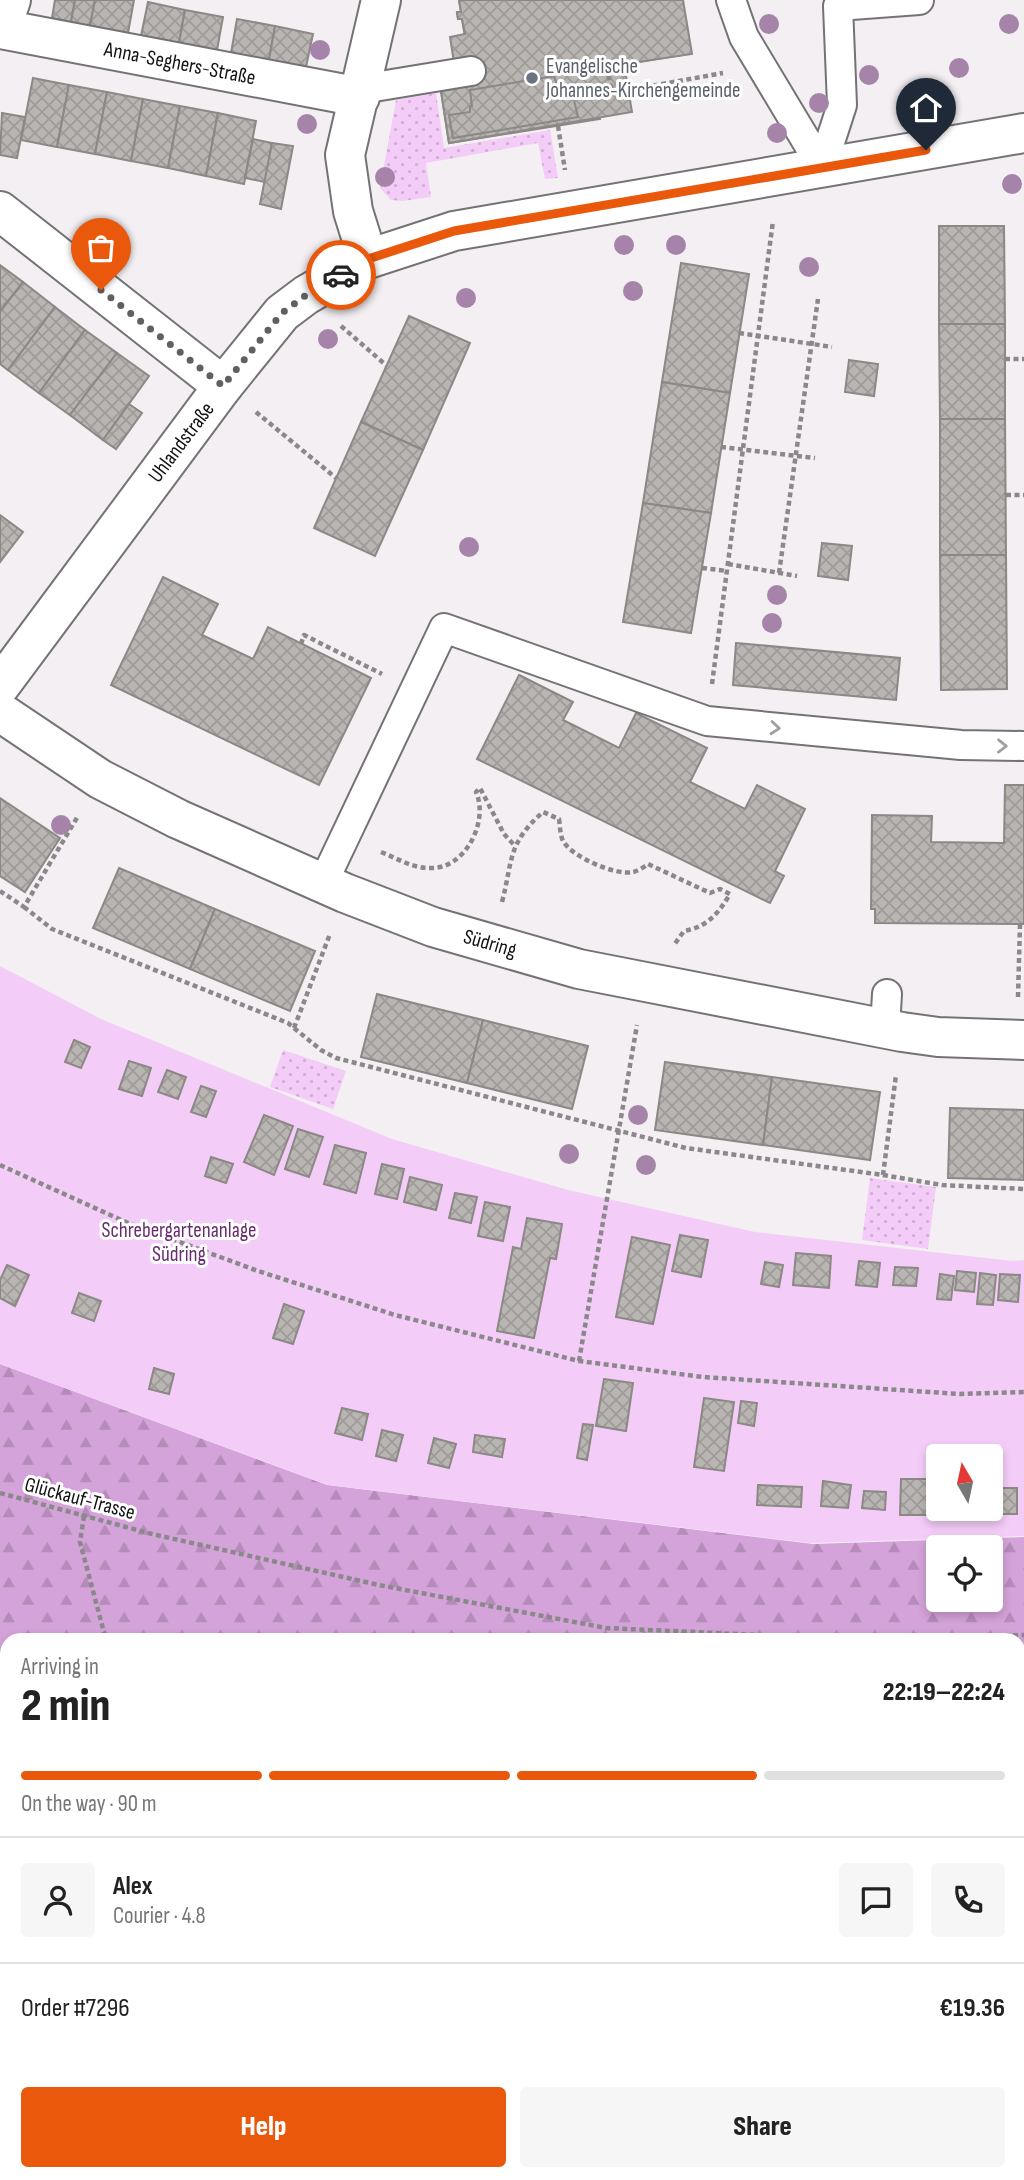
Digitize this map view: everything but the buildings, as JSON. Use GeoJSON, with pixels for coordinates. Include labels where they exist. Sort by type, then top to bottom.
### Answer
{"type":"FeatureCollection","features":[{"type":"Feature","properties":{"kind":"street","name":"Anna-Seghers-Straße"},"geometry":{"type":"LineString","coordinates":[[12,0],[0,30],[360,93]]}},
{"type":"Feature","properties":{"kind":"street"},"geometry":{"type":"LineString","coordinates":[[368,259],[353,211],[345,155],[381,0]]}},
{"type":"Feature","properties":{"kind":"street","name":"Uhlandstraße"},"geometry":{"type":"LineString","coordinates":[[0,686],[223,386],[282,313],[306,295],[368,259],[454,231],[1024,133]]}},
{"type":"Feature","properties":{"kind":"street"},"geometry":{"type":"LineString","coordinates":[[0,211],[223,386]]}},
{"type":"Feature","properties":{"kind":"street","name":"Südring"},"geometry":{"type":"LineString","coordinates":[[0,712],[100,779],[178,819],[334,888],[433,927],[579,969],[647,983],[891,1018],[938,1037],[1020,1040]]}},
{"type":"Feature","properties":{"kind":"lane"},"geometry":{"type":"LineString","coordinates":[[731,0],[744,37],[822,167]]}},
{"type":"Feature","properties":{"kind":"lane"},"geometry":{"type":"LineString","coordinates":[[822,167],[842,105],[838,6],[919,0]]}},
{"type":"Feature","properties":{"kind":"lane"},"geometry":{"type":"LineString","coordinates":[[360,93],[471,71]]}},
{"type":"Feature","properties":{"kind":"lane"},"geometry":{"type":"LineString","coordinates":[[334,888],[415,690],[444,628],[707,722],[961,745],[1024,746]]}},
{"type":"Feature","properties":{"kind":"path"},"geometry":{"type":"LineString","coordinates":[[607,67],[612,93],[762,66]]}},
{"type":"Feature","properties":{"kind":"path"},"geometry":{"type":"LineString","coordinates":[[558,126],[566,181]]}},
{"type":"Feature","properties":{"kind":"path"},"geometry":{"type":"LineString","coordinates":[[707,722],[779,175]]}},
{"type":"Feature","properties":{"kind":"path"},"geometry":{"type":"LineString","coordinates":[[306,295],[387,366]]}},
{"type":"Feature","properties":{"kind":"path"},"geometry":{"type":"LineString","coordinates":[[779,573],[818,299]]}},
{"type":"Feature","properties":{"kind":"path"},"geometry":{"type":"LineString","coordinates":[[739,333],[832,347]]}},
{"type":"Feature","properties":{"kind":"path"},"geometry":{"type":"LineString","coordinates":[[1005,359],[1024,359]]}},
{"type":"Feature","properties":{"kind":"path"},"geometry":{"type":"LineString","coordinates":[[223,386],[336,478]]}},
{"type":"Feature","properties":{"kind":"path"},"geometry":{"type":"LineString","coordinates":[[721,447],[815,458]]}},
{"type":"Feature","properties":{"kind":"path"},"geometry":{"type":"LineString","coordinates":[[1006,495],[1024,495]]}},
{"type":"Feature","properties":{"kind":"path"},"geometry":{"type":"LineString","coordinates":[[702,568],[797,576]]}},
{"type":"Feature","properties":{"kind":"path"},"geometry":{"type":"LineString","coordinates":[[301,644],[304,635],[415,690]]}},
{"type":"Feature","properties":{"kind":"path"},"geometry":{"type":"LineString","coordinates":[[24,907],[100,779]]}},
{"type":"Feature","properties":{"kind":"path"},"geometry":{"type":"LineString","coordinates":[[380,852],[416,868],[437,868],[453,862],[473,840],[479,811],[476,792],[480,788],[504,834],[515,846]]}},
{"type":"Feature","properties":{"kind":"path"},"geometry":{"type":"LineString","coordinates":[[492,944],[515,846],[520,836],[543,812],[559,819],[562,840],[570,849],[603,867],[626,873],[635,872],[648,864],[710,893],[720,889],[730,894],[712,919],[701,926],[684,931],[647,983],[618,1132],[579,1361]]}},
{"type":"Feature","properties":{"kind":"path"},"geometry":{"type":"LineString","coordinates":[[294,1028],[334,888]]}},
{"type":"Feature","properties":{"kind":"path"},"geometry":{"type":"LineString","coordinates":[[0,891],[52,929],[288,1023],[321,1050],[336,1058],[686,1148],[943,1185],[1024,1189]]}},
{"type":"Feature","properties":{"kind":"path"},"geometry":{"type":"LineString","coordinates":[[1020,924],[1020,1040]]}},
{"type":"Feature","properties":{"kind":"path"},"geometry":{"type":"LineString","coordinates":[[883,1175],[891,1018]]}},
{"type":"Feature","properties":{"kind":"path"},"geometry":{"type":"LineString","coordinates":[[0,1165],[128,1223],[258,1271],[395,1315],[579,1361],[716,1378],[960,1394],[1024,1392]]}},
{"type":"Feature","properties":{"kind":"path","name":"Glückauf-Trasse"},"geometry":{"type":"LineString","coordinates":[[0,1493],[152,1534],[379,1585],[606,1628],[715,1633]]}},
{"type":"Feature","properties":{"kind":"path"},"geometry":{"type":"LineString","coordinates":[[84,1516],[80,1542],[104,1633]]}},
{"type":"Feature","properties":{"kind":"green space"},"geometry":{"type":"Polygon","coordinates":[[[436,93],[444,148],[550,130],[558,178],[545,179],[538,143],[426,163],[431,197],[391,200],[380,188],[396,100],[436,93]]]}},
{"type":"Feature","properties":{"kind":"green space","name":"Schrebergartenanlage Südring"},"geometry":{"type":"Polygon","coordinates":[[[0,966],[101,1019],[392,1139],[568,1190],[755,1232],[1012,1261],[1024,1260],[1024,1536],[926,1535],[926,1539],[810,1543],[328,1485],[0,1364],[0,966]]]}},
{"type":"Feature","properties":{"kind":"green space"},"geometry":{"type":"Polygon","coordinates":[[[283,1050],[346,1071],[333,1109],[270,1087],[283,1050]]]}},
{"type":"Feature","properties":{"kind":"green space"},"geometry":{"type":"Polygon","coordinates":[[[870,1178],[936,1187],[928,1249],[862,1240],[870,1178]]]}},
{"type":"Feature","properties":{"kind":"green space"},"geometry":{"type":"Polygon","coordinates":[[[0,1364],[327,1485],[813,1544],[926,1540],[926,1612],[1003,1612],[1003,1538],[1024,1537],[1024,1633],[0,1633],[0,1364]]]}},
{"type":"Feature","properties":{"kind":"way so far"},"geometry":{"type":"LineString","coordinates":[[101,290],[223,386],[282,313],[306,295],[341,275]]}},
{"type":"Feature","properties":{"kind":"place","name":"Evangelische Johannes-Kirchengemeinde"},"geometry":{"type":"Point","coordinates":[532,78]}},
{"type":"Feature","properties":{"kind":"route"},"geometry":{"type":"LineString","coordinates":[[341,275],[368,259],[454,231],[926,150]]}}]}
